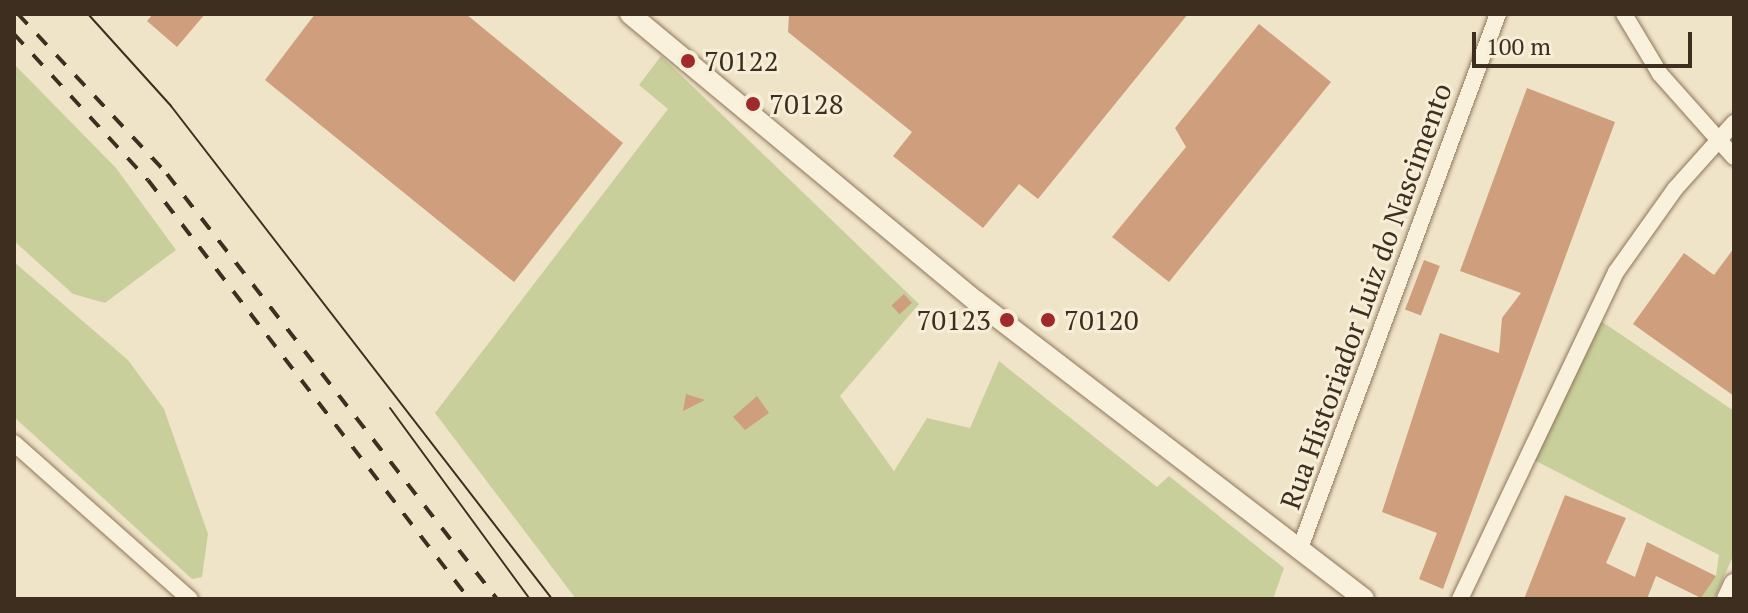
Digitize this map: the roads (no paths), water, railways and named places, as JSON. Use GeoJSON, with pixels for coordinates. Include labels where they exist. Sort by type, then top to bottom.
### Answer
{"type":"FeatureCollection","features":[{"type":"Feature","properties":{"kind":"street"},"geometry":{"type":"LineString","coordinates":[[630,14],[976,301],[1364,599]]}},
{"type":"Feature","properties":{"kind":"street","name":"Rua Historiador Luiz do Nascimento"},"geometry":{"type":"LineString","coordinates":[[1299,551],[1498,14]]}},
{"type":"Feature","properties":{"kind":"street"},"geometry":{"type":"LineString","coordinates":[[1624,14],[1660,74],[1715,140],[1734,157]]}},
{"type":"Feature","properties":{"kind":"street"},"geometry":{"type":"LineString","coordinates":[[1460,599],[1583,331],[1616,272],[1715,140],[1734,123]]}},
{"type":"Feature","properties":{"kind":"street"},"geometry":{"type":"LineString","coordinates":[[14,443],[190,599]]}},
{"type":"Feature","properties":{"kind":"street"},"geometry":{"type":"LineString","coordinates":[[1727,599],[1734,584]]}},
{"type":"Feature","properties":{"kind":"tram line"},"geometry":{"type":"LineString","coordinates":[[88,14],[171,106],[552,599]]}},
{"type":"Feature","properties":{"kind":"tram line"},"geometry":{"type":"LineString","coordinates":[[390,408],[530,599]]}},
{"type":"Feature","properties":{"kind":"railway"},"geometry":{"type":"LineString","coordinates":[[18,14],[167,174],[497,599]]}},
{"type":"Feature","properties":{"kind":"railway"},"geometry":{"type":"LineString","coordinates":[[14,34],[148,180],[469,599]]}},
{"type":"Feature","properties":{"kind":"place","name":"70122"},"geometry":{"type":"Point","coordinates":[688,61]}},
{"type":"Feature","properties":{"kind":"place","name":"70128"},"geometry":{"type":"Point","coordinates":[753,104]}},
{"type":"Feature","properties":{"kind":"place","name":"70123"},"geometry":{"type":"Point","coordinates":[1007,320]}},
{"type":"Feature","properties":{"kind":"place","name":"70120"},"geometry":{"type":"Point","coordinates":[1048,320]}}]}
